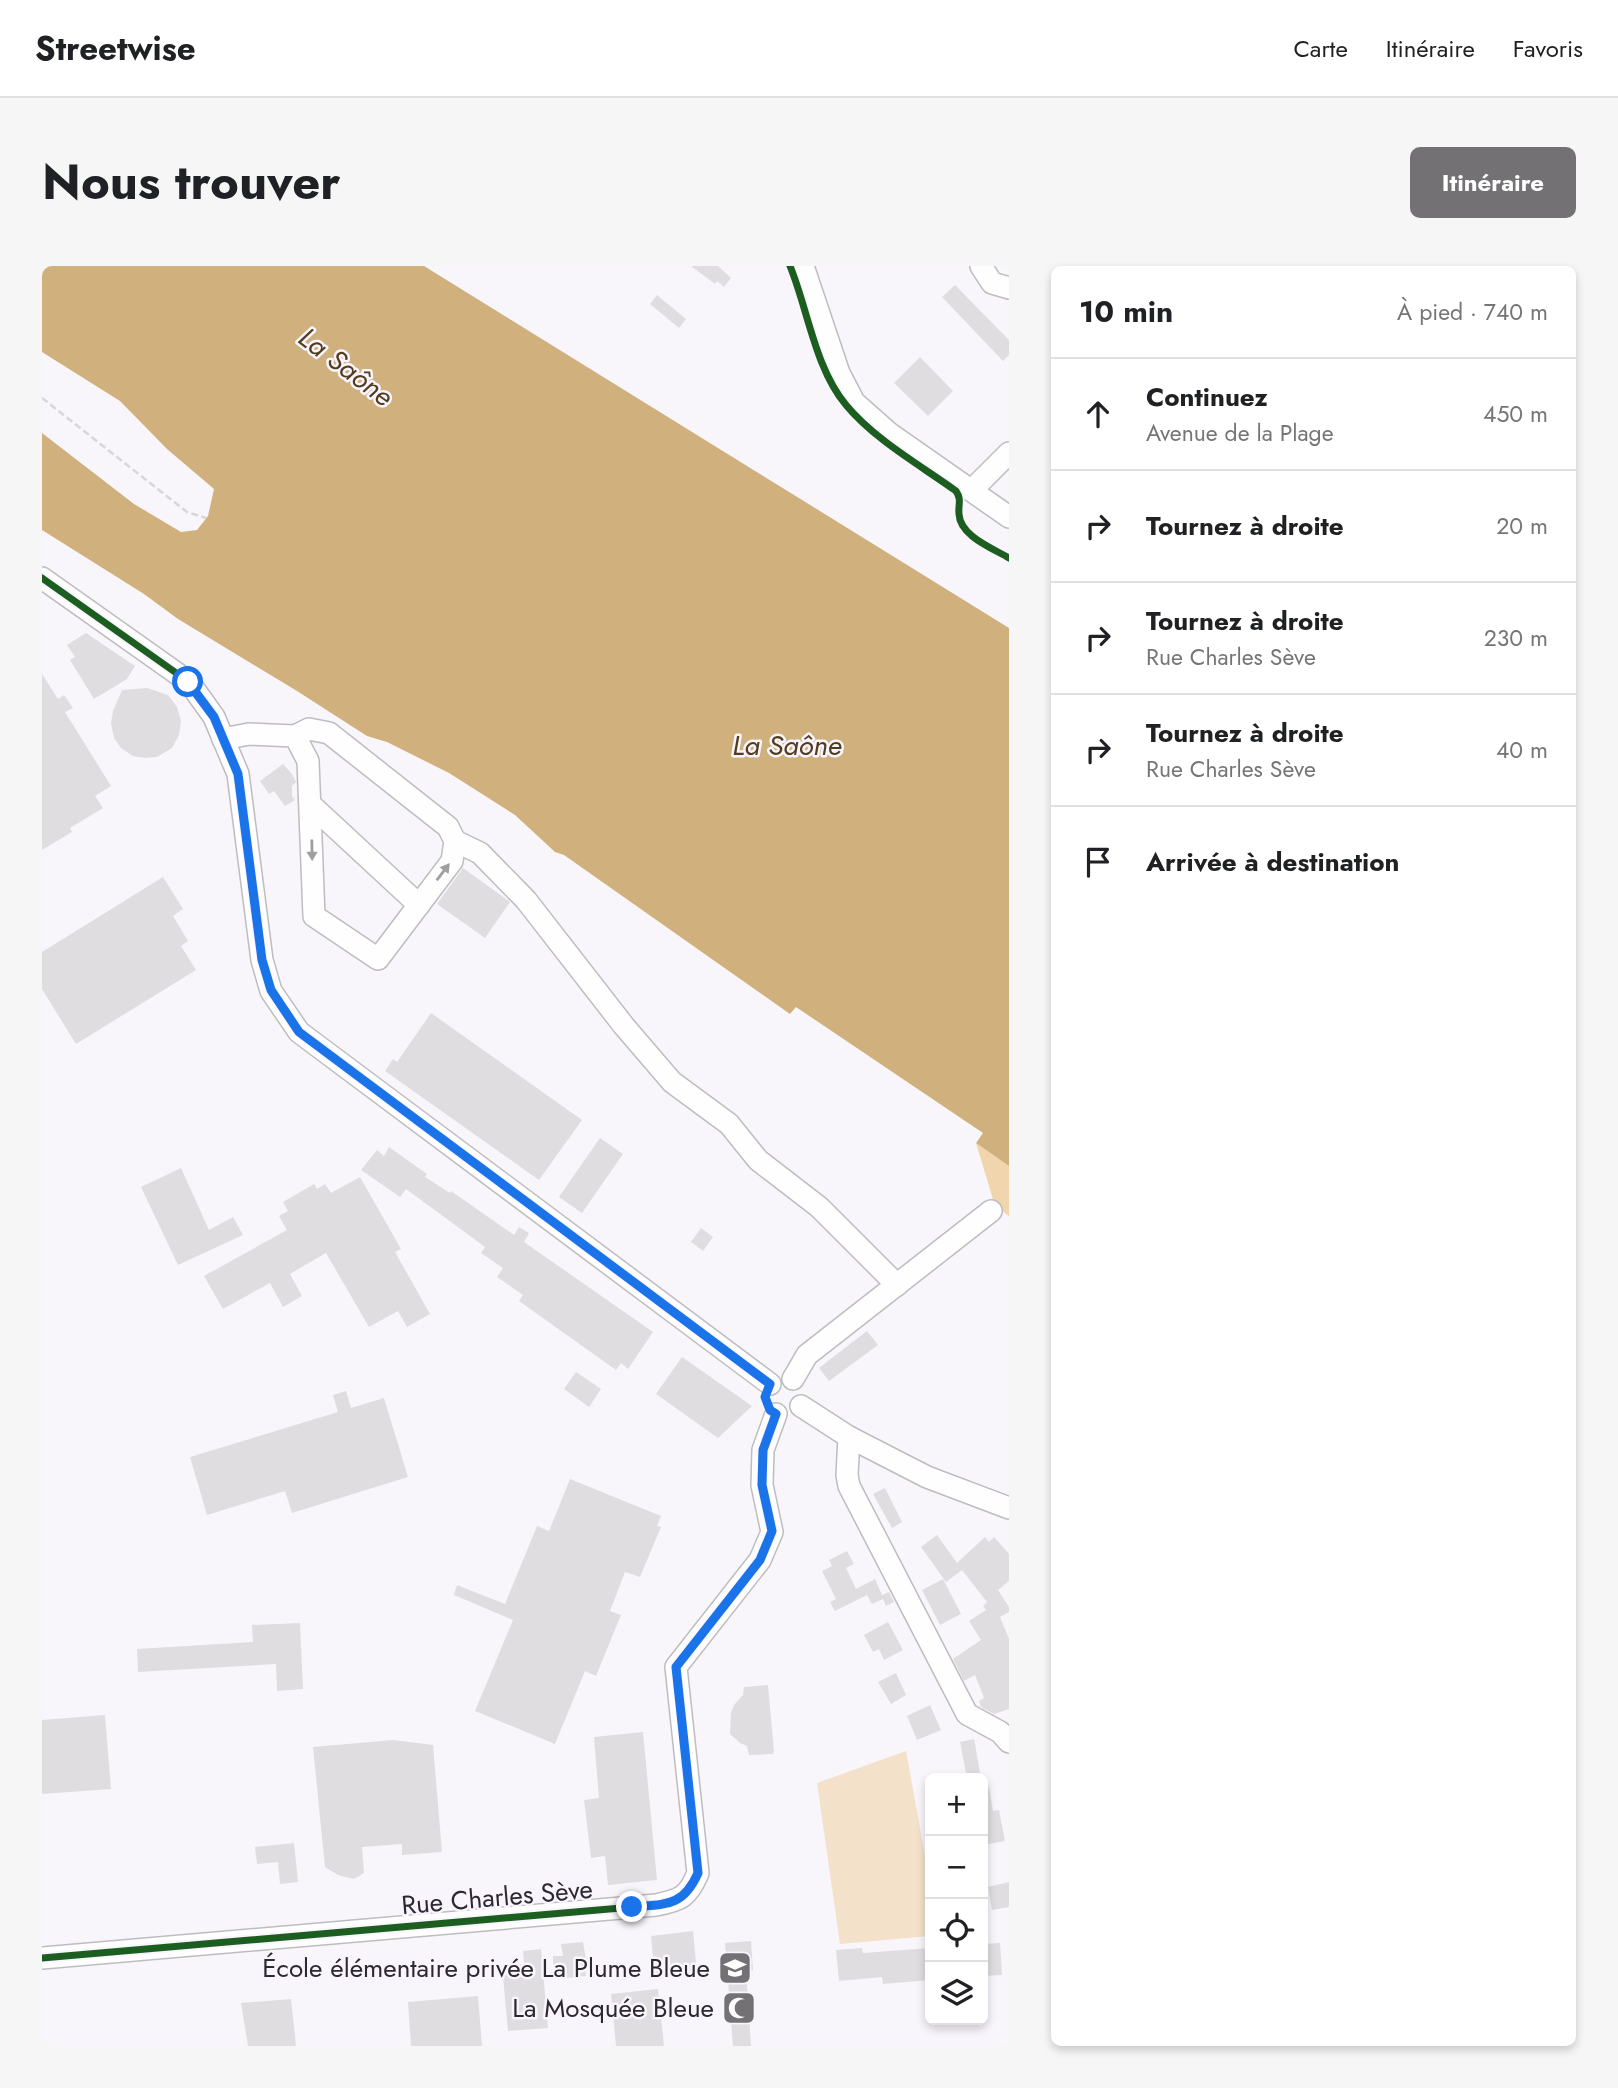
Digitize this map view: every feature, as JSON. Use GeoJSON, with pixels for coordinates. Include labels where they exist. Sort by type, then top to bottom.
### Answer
{"type":"FeatureCollection","features":[{"type":"Feature","properties":{"kind":"street"},"geometry":{"type":"LineString","coordinates":[[803,266],[839,373],[851,398],[865,414],[889,433],[1009,517]]}},
{"type":"Feature","properties":{"kind":"street"},"geometry":{"type":"LineString","coordinates":[[981,266],[992,283],[1009,288]]}},
{"type":"Feature","properties":{"kind":"street"},"geometry":{"type":"LineString","coordinates":[[972,490],[1009,453]]}},
{"type":"Feature","properties":{"kind":"street"},"geometry":{"type":"LineString","coordinates":[[42,578],[188,682],[214,717],[238,774],[262,960],[271,990],[299,1032],[770,1384]]}},
{"type":"Feature","properties":{"kind":"street"},"geometry":{"type":"LineString","coordinates":[[223,739],[249,734],[295,736],[309,729],[329,733],[448,827],[456,841],[480,853],[526,900],[672,1082],[729,1124],[758,1160],[819,1207],[897,1285]]}},
{"type":"Feature","properties":{"kind":"street"},"geometry":{"type":"LineString","coordinates":[[295,736],[308,761],[314,916],[379,959],[452,861],[456,841]]}},
{"type":"Feature","properties":{"kind":"street"},"geometry":{"type":"LineString","coordinates":[[311,806],[419,905]]}},
{"type":"Feature","properties":{"kind":"street"},"geometry":{"type":"LineString","coordinates":[[793,1379],[807,1355],[991,1211]]}},
{"type":"Feature","properties":{"kind":"street"},"geometry":{"type":"LineString","coordinates":[[780,1378],[793,1379],[803,1394],[801,1406],[790,1415],[776,1414],[770,1410],[765,1397],[770,1384],[780,1378]]}},
{"type":"Feature","properties":{"kind":"street"},"geometry":{"type":"LineString","coordinates":[[801,1406],[849,1437],[927,1477],[1009,1507]]}},
{"type":"Feature","properties":{"kind":"street","name":"Rue Charles Sève"},"geometry":{"type":"LineString","coordinates":[[42,1958],[656,1905],[675,1901],[690,1892],[698,1873],[676,1667],[760,1560],[772,1531],[762,1485],[763,1450],[776,1414]]}},
{"type":"Feature","properties":{"kind":"street"},"geometry":{"type":"LineString","coordinates":[[849,1437],[849,1486],[967,1714],[1000,1732],[1009,1742]]}},
{"type":"Feature","properties":{"kind":"path"},"geometry":{"type":"LineString","coordinates":[[42,398],[187,512],[206,518]]}},
{"type":"Feature","properties":{"kind":"shaded area"},"geometry":{"type":"Polygon","coordinates":[[[976,1143],[1009,1166],[1009,1216],[995,1206],[976,1143]]]}},
{"type":"Feature","properties":{"kind":"shaded area"},"geometry":{"type":"Polygon","coordinates":[[[906,1751],[925,1856],[925,1936],[840,1944],[817,1783],[906,1751]]]}},
{"type":"Feature","properties":{"kind":"water","name":"La Saône"},"geometry":{"type":"Polygon","coordinates":[[[42,266],[424,266],[1009,628],[1009,1166],[976,1143],[983,1133],[796,1007],[790,1014],[564,855],[555,852],[515,815],[449,773],[387,742],[367,736],[178,619],[144,594],[42,530],[42,433],[134,504],[181,532],[197,530],[208,516],[214,489],[167,449],[120,401],[42,352],[42,266]]]}},
{"type":"Feature","properties":{"kind":"building"},"geometry":{"type":"Polygon","coordinates":[[[691,266],[718,266],[731,278],[724,287],[717,281],[715,284],[691,266]]]}},
{"type":"Feature","properties":{"kind":"building"},"geometry":{"type":"Polygon","coordinates":[[[955,285],[1009,340],[1009,355],[1003,361],[942,297],[955,285]]]}},
{"type":"Feature","properties":{"kind":"building"},"geometry":{"type":"Polygon","coordinates":[[[657,295],[686,319],[679,328],[650,304],[657,295]]]}},
{"type":"Feature","properties":{"kind":"building"},"geometry":{"type":"Polygon","coordinates":[[[920,357],[953,391],[928,416],[894,383],[920,357]]]}},
{"type":"Feature","properties":{"kind":"building"},"geometry":{"type":"Polygon","coordinates":[[[86,633],[135,666],[127,679],[94,699],[70,660],[75,657],[67,645],[86,633]]]}},
{"type":"Feature","properties":{"kind":"building"},"geometry":{"type":"Polygon","coordinates":[[[42,674],[58,699],[64,695],[73,708],[65,712],[111,786],[95,796],[103,808],[70,828],[72,832],[42,850],[42,674]]]}},
{"type":"Feature","properties":{"kind":"building"},"geometry":{"type":"Polygon","coordinates":[[[147,688],[168,695],[177,707],[181,721],[179,735],[172,748],[157,757],[145,758],[133,756],[121,748],[114,738],[111,723],[122,690],[147,688]]]}},
{"type":"Feature","properties":{"kind":"building"},"geometry":{"type":"Polygon","coordinates":[[[283,764],[296,782],[292,786],[295,800],[285,806],[274,791],[269,794],[260,781],[283,764]]]}},
{"type":"Feature","properties":{"kind":"building"},"geometry":{"type":"Polygon","coordinates":[[[463,868],[510,902],[485,938],[437,904],[463,868]]]}},
{"type":"Feature","properties":{"kind":"building"},"geometry":{"type":"Polygon","coordinates":[[[163,877],[183,909],[173,916],[188,941],[181,946],[196,970],[76,1044],[42,989],[42,952],[163,877]]]}},
{"type":"Feature","properties":{"kind":"building"},"geometry":{"type":"Polygon","coordinates":[[[431,1013],[582,1120],[539,1180],[385,1071],[393,1059],[397,1062],[431,1013]]]}},
{"type":"Feature","properties":{"kind":"building"},"geometry":{"type":"Polygon","coordinates":[[[600,1138],[623,1154],[582,1213],[559,1197],[600,1138]]]}},
{"type":"Feature","properties":{"kind":"building"},"geometry":{"type":"Polygon","coordinates":[[[389,1147],[427,1174],[425,1177],[450,1193],[451,1191],[514,1235],[519,1227],[529,1233],[524,1242],[653,1332],[628,1369],[621,1363],[616,1370],[519,1301],[523,1295],[497,1277],[503,1268],[481,1253],[485,1247],[406,1189],[400,1197],[361,1170],[377,1150],[384,1156],[389,1147]]]}},
{"type":"Feature","properties":{"kind":"building"},"geometry":{"type":"Polygon","coordinates":[[[181,1168],[209,1230],[233,1217],[243,1235],[178,1265],[141,1187],[181,1168]]]}},
{"type":"Feature","properties":{"kind":"building"},"geometry":{"type":"Polygon","coordinates":[[[360,1177],[401,1249],[395,1252],[430,1314],[407,1327],[398,1311],[369,1327],[326,1253],[290,1274],[302,1296],[283,1307],[270,1283],[223,1309],[204,1276],[287,1230],[279,1216],[288,1211],[283,1202],[314,1184],[317,1189],[325,1184],[331,1193],[360,1177]]]}},
{"type":"Feature","properties":{"kind":"building"},"geometry":{"type":"Polygon","coordinates":[[[701,1228],[713,1237],[703,1251],[691,1242],[701,1228]]]}},
{"type":"Feature","properties":{"kind":"building"},"geometry":{"type":"Polygon","coordinates":[[[867,1331],[878,1345],[829,1381],[819,1368],[867,1331]]]}},
{"type":"Feature","properties":{"kind":"building"},"geometry":{"type":"Polygon","coordinates":[[[682,1357],[752,1406],[718,1438],[656,1394],[682,1357]]]}},
{"type":"Feature","properties":{"kind":"building"},"geometry":{"type":"Polygon","coordinates":[[[576,1372],[601,1389],[589,1407],[564,1389],[576,1372]]]}},
{"type":"Feature","properties":{"kind":"building"},"geometry":{"type":"Polygon","coordinates":[[[346,1391],[351,1408],[384,1398],[408,1477],[292,1513],[285,1491],[207,1515],[190,1457],[338,1412],[333,1395],[346,1391]]]}},
{"type":"Feature","properties":{"kind":"building"},"geometry":{"type":"Polygon","coordinates":[[[570,1479],[661,1516],[657,1526],[661,1527],[640,1577],[625,1572],[610,1611],[621,1615],[596,1676],[585,1671],[555,1744],[475,1711],[513,1620],[454,1595],[457,1585],[505,1604],[537,1526],[549,1531],[570,1479]]]}},
{"type":"Feature","properties":{"kind":"building"},"geometry":{"type":"Polygon","coordinates":[[[885,1488],[902,1522],[892,1528],[873,1494],[885,1488]]]}},
{"type":"Feature","properties":{"kind":"building"},"geometry":{"type":"Polygon","coordinates":[[[937,1535],[957,1563],[985,1537],[989,1542],[994,1537],[1009,1554],[1009,1581],[998,1590],[1009,1607],[1009,1612],[1000,1617],[1009,1639],[1009,1709],[994,1714],[981,1707],[979,1701],[984,1698],[975,1675],[964,1681],[953,1659],[981,1640],[969,1621],[986,1610],[983,1606],[987,1602],[962,1570],[946,1582],[921,1547],[937,1535]]]}},
{"type":"Feature","properties":{"kind":"building"},"geometry":{"type":"Polygon","coordinates":[[[847,1551],[854,1564],[846,1568],[856,1589],[875,1579],[882,1595],[889,1592],[894,1602],[886,1606],[883,1599],[872,1604],[867,1595],[835,1611],[830,1602],[836,1599],[822,1571],[832,1566],[829,1560],[847,1551]]]}},
{"type":"Feature","properties":{"kind":"building"},"geometry":{"type":"Polygon","coordinates":[[[943,1579],[961,1614],[940,1625],[922,1590],[943,1579]]]}},
{"type":"Feature","properties":{"kind":"building"},"geometry":{"type":"Polygon","coordinates":[[[888,1622],[903,1650],[884,1660],[879,1649],[873,1652],[864,1635],[888,1622]]]}},
{"type":"Feature","properties":{"kind":"building"},"geometry":{"type":"Polygon","coordinates":[[[300,1623],[303,1689],[277,1691],[276,1664],[138,1672],[137,1649],[253,1642],[252,1625],[300,1623]]]}},
{"type":"Feature","properties":{"kind":"building"},"geometry":{"type":"Polygon","coordinates":[[[896,1673],[906,1695],[891,1704],[878,1682],[896,1673]]]}},
{"type":"Feature","properties":{"kind":"building"},"geometry":{"type":"Polygon","coordinates":[[[768,1685],[774,1751],[773,1754],[749,1755],[747,1746],[730,1734],[731,1713],[743,1695],[744,1687],[768,1685]]]}},
{"type":"Feature","properties":{"kind":"building"},"geometry":{"type":"Polygon","coordinates":[[[930,1705],[941,1730],[917,1740],[907,1716],[930,1705]]]}},
{"type":"Feature","properties":{"kind":"building"},"geometry":{"type":"Polygon","coordinates":[[[105,1715],[111,1789],[42,1794],[42,1720],[105,1715]]]}},
{"type":"Feature","properties":{"kind":"building"},"geometry":{"type":"Polygon","coordinates":[[[643,1732],[657,1880],[608,1885],[605,1856],[591,1858],[584,1800],[599,1798],[594,1737],[643,1732]]]}},
{"type":"Feature","properties":{"kind":"building"},"geometry":{"type":"Polygon","coordinates":[[[974,1739],[980,1773],[966,1773],[960,1742],[974,1739]]]}},
{"type":"Feature","properties":{"kind":"building"},"geometry":{"type":"Polygon","coordinates":[[[393,1740],[433,1745],[442,1852],[402,1855],[402,1844],[362,1847],[364,1873],[354,1879],[338,1875],[325,1867],[313,1747],[393,1740]]]}},
{"type":"Feature","properties":{"kind":"building"},"geometry":{"type":"Polygon","coordinates":[[[988,1787],[993,1811],[999,1810],[1005,1841],[988,1844],[988,1836],[988,1787]]]}},
{"type":"Feature","properties":{"kind":"building"},"geometry":{"type":"Polygon","coordinates":[[[294,1843],[298,1882],[280,1884],[278,1862],[257,1864],[255,1847],[294,1843]]]}},
{"type":"Feature","properties":{"kind":"building"},"geometry":{"type":"Polygon","coordinates":[[[1009,1882],[1009,1907],[992,1910],[988,1887],[1009,1882]]]}},
{"type":"Feature","properties":{"kind":"building"},"geometry":{"type":"Polygon","coordinates":[[[693,1931],[697,1974],[655,1978],[651,1936],[693,1931]]]}},
{"type":"Feature","properties":{"kind":"building","name":"La Mosquée Bleue"},"geometry":{"type":"Polygon","coordinates":[[[751,1941],[753,1970],[746,1971],[751,2046],[733,2046],[725,1943],[751,1941]]]}},
{"type":"Feature","properties":{"kind":"building"},"geometry":{"type":"Polygon","coordinates":[[[583,1942],[586,1976],[565,1978],[564,1966],[553,1966],[553,1956],[563,1956],[561,1944],[583,1942]]]}},
{"type":"Feature","properties":{"kind":"building"},"geometry":{"type":"Polygon","coordinates":[[[1000,1943],[1002,1975],[988,1976],[988,1944],[1000,1943]]]}},
{"type":"Feature","properties":{"kind":"building"},"geometry":{"type":"Polygon","coordinates":[[[862,1948],[863,1953],[925,1948],[925,1980],[883,1984],[882,1977],[839,1981],[836,1950],[862,1948]]]}},
{"type":"Feature","properties":{"kind":"building"},"geometry":{"type":"Polygon","coordinates":[[[541,1949],[548,2028],[508,2031],[502,1966],[524,1964],[523,1951],[541,1949]]]}},
{"type":"Feature","properties":{"kind":"building"},"geometry":{"type":"Polygon","coordinates":[[[658,1989],[664,2046],[616,2046],[611,1994],[658,1989]]]}},
{"type":"Feature","properties":{"kind":"building"},"geometry":{"type":"Polygon","coordinates":[[[478,1996],[482,2046],[411,2046],[408,2002],[478,1996]]]}},
{"type":"Feature","properties":{"kind":"building"},"geometry":{"type":"Polygon","coordinates":[[[291,1999],[296,2046],[248,2046],[241,2003],[291,1999]]]}},
{"type":"Feature","properties":{"kind":"cycle path"},"geometry":{"type":"LineString","coordinates":[[790,266],[819,356],[835,390],[846,405],[884,441],[956,491],[959,514],[965,529],[1009,558]]}},
{"type":"Feature","properties":{"kind":"cycle path"},"geometry":{"type":"LineString","coordinates":[[42,578],[189,682],[214,717],[238,774],[262,960],[271,991],[299,1032],[770,1384]]}},
{"type":"Feature","properties":{"kind":"cycle path"},"geometry":{"type":"LineString","coordinates":[[42,1958],[656,1905],[683,1896],[698,1873],[676,1667],[760,1560],[772,1532],[762,1485],[763,1450],[776,1414]]}},
{"type":"Feature","properties":{"kind":"place","name":"École élémentaire privée La Plume Bleue"},"geometry":{"type":"Point","coordinates":[735,1968]}},
{"type":"Feature","properties":{"kind":"place","name":"La Mosquée Bleue"},"geometry":{"type":"Point","coordinates":[739,2008]}},
{"type":"Feature","properties":{"kind":"route"},"geometry":{"type":"LineString","coordinates":[[188,682],[214,717],[238,774],[262,960],[271,990],[299,1032],[770,1384],[766,1390],[766,1404],[776,1414],[763,1450],[762,1485],[772,1531],[760,1560],[676,1667],[698,1873],[690,1892],[675,1901],[632,1907]]}}]}
